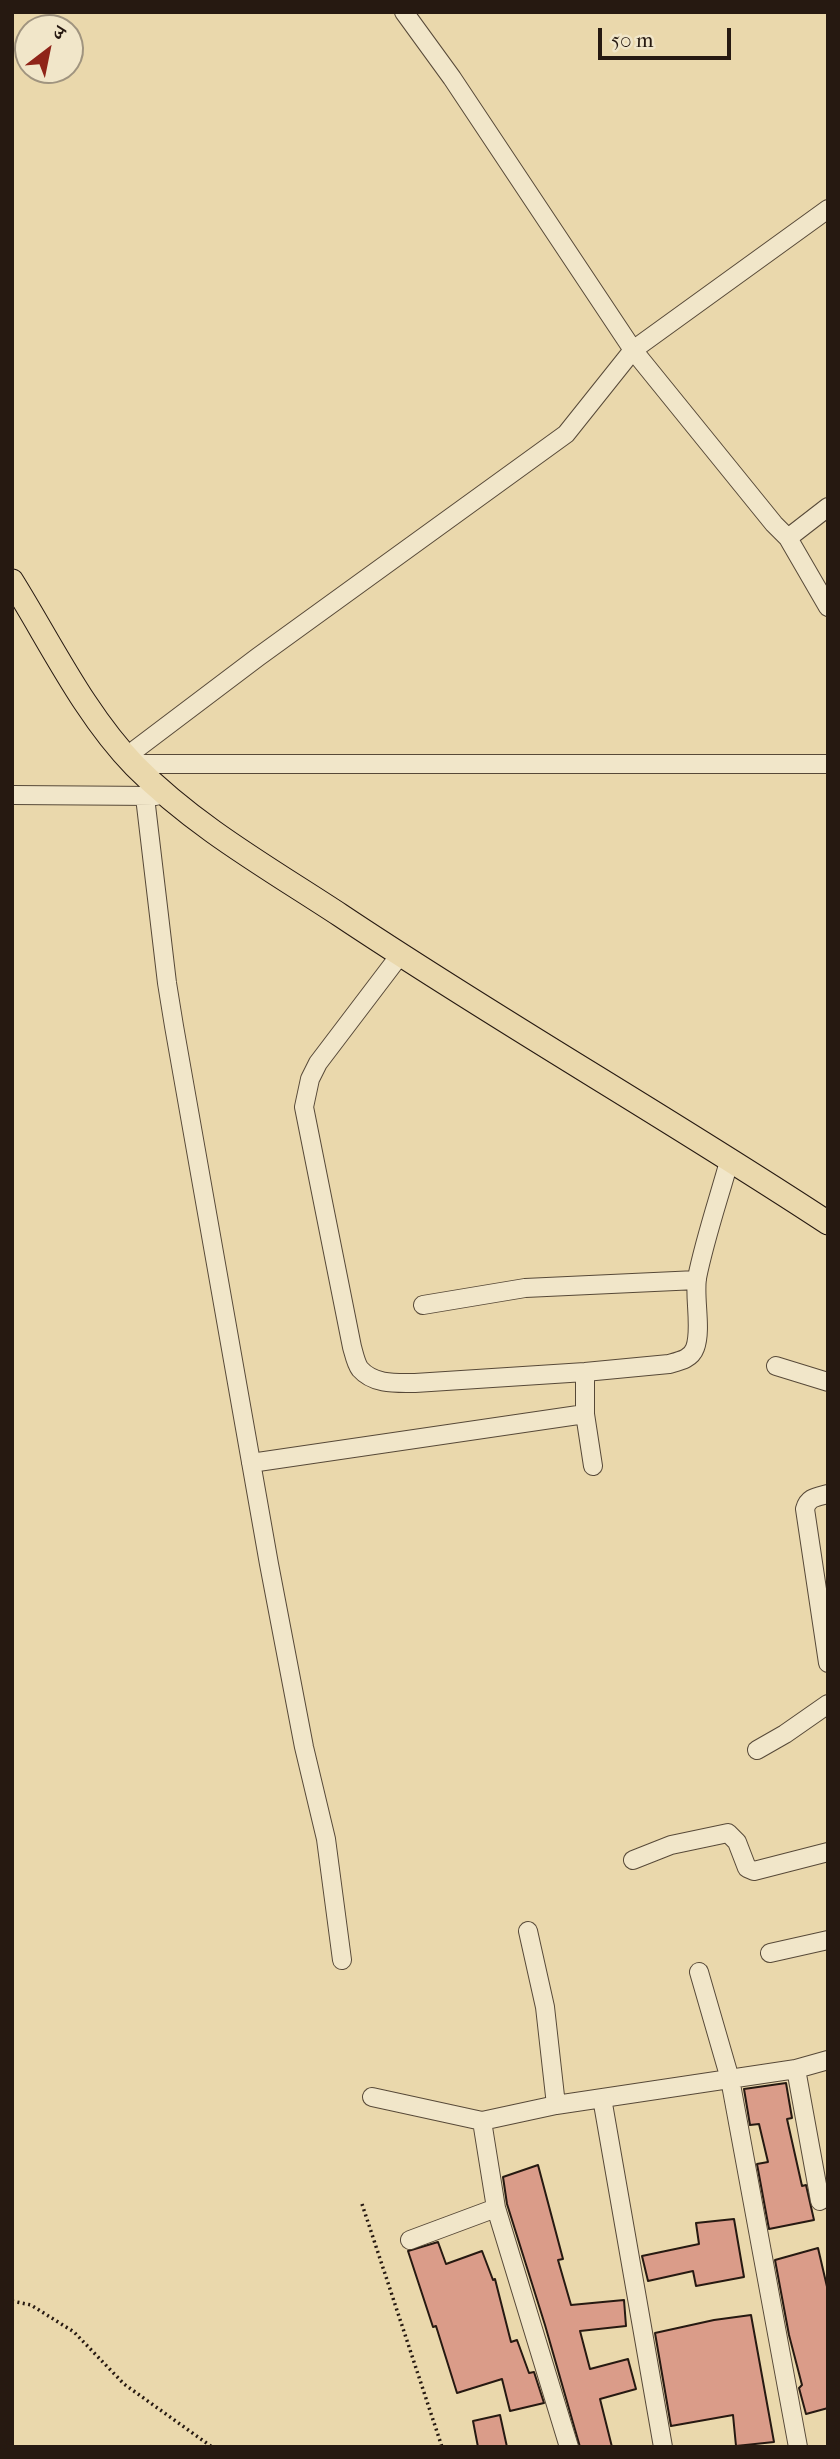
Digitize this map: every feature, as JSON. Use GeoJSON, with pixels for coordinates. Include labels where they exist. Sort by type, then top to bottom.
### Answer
{"type":"FeatureCollection","features":[{"type":"Feature","properties":{"kind":"main road"},"geometry":{"type":"LineString","coordinates":[[12,581],[95,716],[156,796],[497,1017],[730,1158],[828,1223]]}},
{"type":"Feature","properties":{"kind":"street"},"geometry":{"type":"LineString","coordinates":[[404,12],[452,78],[633,350],[788,538],[828,607]]}},
{"type":"Feature","properties":{"kind":"street"},"geometry":{"type":"LineString","coordinates":[[130,760],[258,657],[566,434],[633,350],[828,209]]}},
{"type":"Feature","properties":{"kind":"street"},"geometry":{"type":"LineString","coordinates":[[788,538],[828,507]]}},
{"type":"Feature","properties":{"kind":"street"},"geometry":{"type":"LineString","coordinates":[[130,760],[828,764]]}},
{"type":"Feature","properties":{"kind":"street"},"geometry":{"type":"LineString","coordinates":[[12,795],[156,796],[167,983],[251,1463],[302,1734],[326,1839],[342,1960]]}},
{"type":"Feature","properties":{"kind":"street"},"geometry":{"type":"LineString","coordinates":[[400,955],[318,1063],[310,1079],[304,1107],[352,1347],[359,1368],[373,1378],[389,1383],[585,1372],[669,1364],[692,1355],[697,1336],[697,1280],[730,1158]]}},
{"type":"Feature","properties":{"kind":"street"},"geometry":{"type":"LineString","coordinates":[[422,1305],[525,1289],[697,1280]]}},
{"type":"Feature","properties":{"kind":"street"},"geometry":{"type":"LineString","coordinates":[[776,1366],[828,1382]]}},
{"type":"Feature","properties":{"kind":"street"},"geometry":{"type":"LineString","coordinates":[[585,1372],[585,1415],[593,1466]]}},
{"type":"Feature","properties":{"kind":"street"},"geometry":{"type":"LineString","coordinates":[[251,1463],[585,1415]]}},
{"type":"Feature","properties":{"kind":"street"},"geometry":{"type":"LineString","coordinates":[[828,1494],[812,1498],[807,1503],[807,1520],[820,1560],[828,1662]]}},
{"type":"Feature","properties":{"kind":"street"},"geometry":{"type":"LineString","coordinates":[[757,1750],[828,1704]]}},
{"type":"Feature","properties":{"kind":"street"},"geometry":{"type":"LineString","coordinates":[[633,1860],[671,1845],[728,1833],[737,1842],[747,1868],[754,1871],[828,1852]]}},
{"type":"Feature","properties":{"kind":"street"},"geometry":{"type":"LineString","coordinates":[[528,1931],[545,2007],[556,2105]]}},
{"type":"Feature","properties":{"kind":"street"},"geometry":{"type":"LineString","coordinates":[[770,1953],[828,1940]]}},
{"type":"Feature","properties":{"kind":"street"},"geometry":{"type":"LineString","coordinates":[[699,1972],[730,2079],[798,2447]]}},
{"type":"Feature","properties":{"kind":"street"},"geometry":{"type":"LineString","coordinates":[[372,2096],[482,2121],[556,2105],[796,2069],[828,2060]]}},
{"type":"Feature","properties":{"kind":"street"},"geometry":{"type":"LineString","coordinates":[[796,2069],[820,2201]]}},
{"type":"Feature","properties":{"kind":"street"},"geometry":{"type":"LineString","coordinates":[[602,2098],[663,2447]]}},
{"type":"Feature","properties":{"kind":"street"},"geometry":{"type":"LineString","coordinates":[[482,2121],[496,2207],[569,2447]]}},
{"type":"Feature","properties":{"kind":"street"},"geometry":{"type":"LineString","coordinates":[[410,2240],[496,2207]]}},
{"type":"Feature","properties":{"kind":"path"},"geometry":{"type":"LineString","coordinates":[[362,2204],[442,2447]]}},
{"type":"Feature","properties":{"kind":"path"},"geometry":{"type":"LineString","coordinates":[[12,2301],[31,2305],[74,2332],[124,2384],[212,2447]]}},
{"type":"Feature","properties":{"kind":"building"},"geometry":{"type":"Polygon","coordinates":[[[786,2083],[792,2118],[787,2119],[802,2186],[806,2185],[814,2220],[769,2229],[757,2164],[768,2162],[759,2124],[750,2125],[744,2089],[786,2083]]]}},
{"type":"Feature","properties":{"kind":"building"},"geometry":{"type":"Polygon","coordinates":[[[538,2165],[563,2259],[558,2260],[571,2305],[624,2300],[626,2326],[580,2331],[590,2369],[628,2359],[636,2389],[600,2399],[612,2447],[580,2447],[507,2204],[503,2177],[538,2165]]]}},
{"type":"Feature","properties":{"kind":"building"},"geometry":{"type":"Polygon","coordinates":[[[734,2219],[744,2277],[696,2286],[693,2271],[648,2281],[642,2256],[699,2244],[696,2223],[734,2219]]]}},
{"type":"Feature","properties":{"kind":"building"},"geometry":{"type":"Polygon","coordinates":[[[438,2242],[446,2264],[482,2251],[493,2280],[495,2279],[511,2342],[517,2340],[529,2373],[534,2372],[544,2403],[510,2411],[502,2379],[457,2393],[408,2251],[438,2242]]]}},
{"type":"Feature","properties":{"kind":"building"},"geometry":{"type":"Polygon","coordinates":[[[818,2248],[828,2291],[828,2408],[806,2414],[775,2260],[818,2248]]]}},
{"type":"Feature","properties":{"kind":"building"},"geometry":{"type":"Polygon","coordinates":[[[751,2315],[774,2442],[736,2446],[733,2415],[671,2426],[655,2333],[751,2315]]]}},
{"type":"Feature","properties":{"kind":"building"},"geometry":{"type":"Polygon","coordinates":[[[500,2415],[507,2447],[478,2447],[473,2421],[500,2415]]]}}]}
